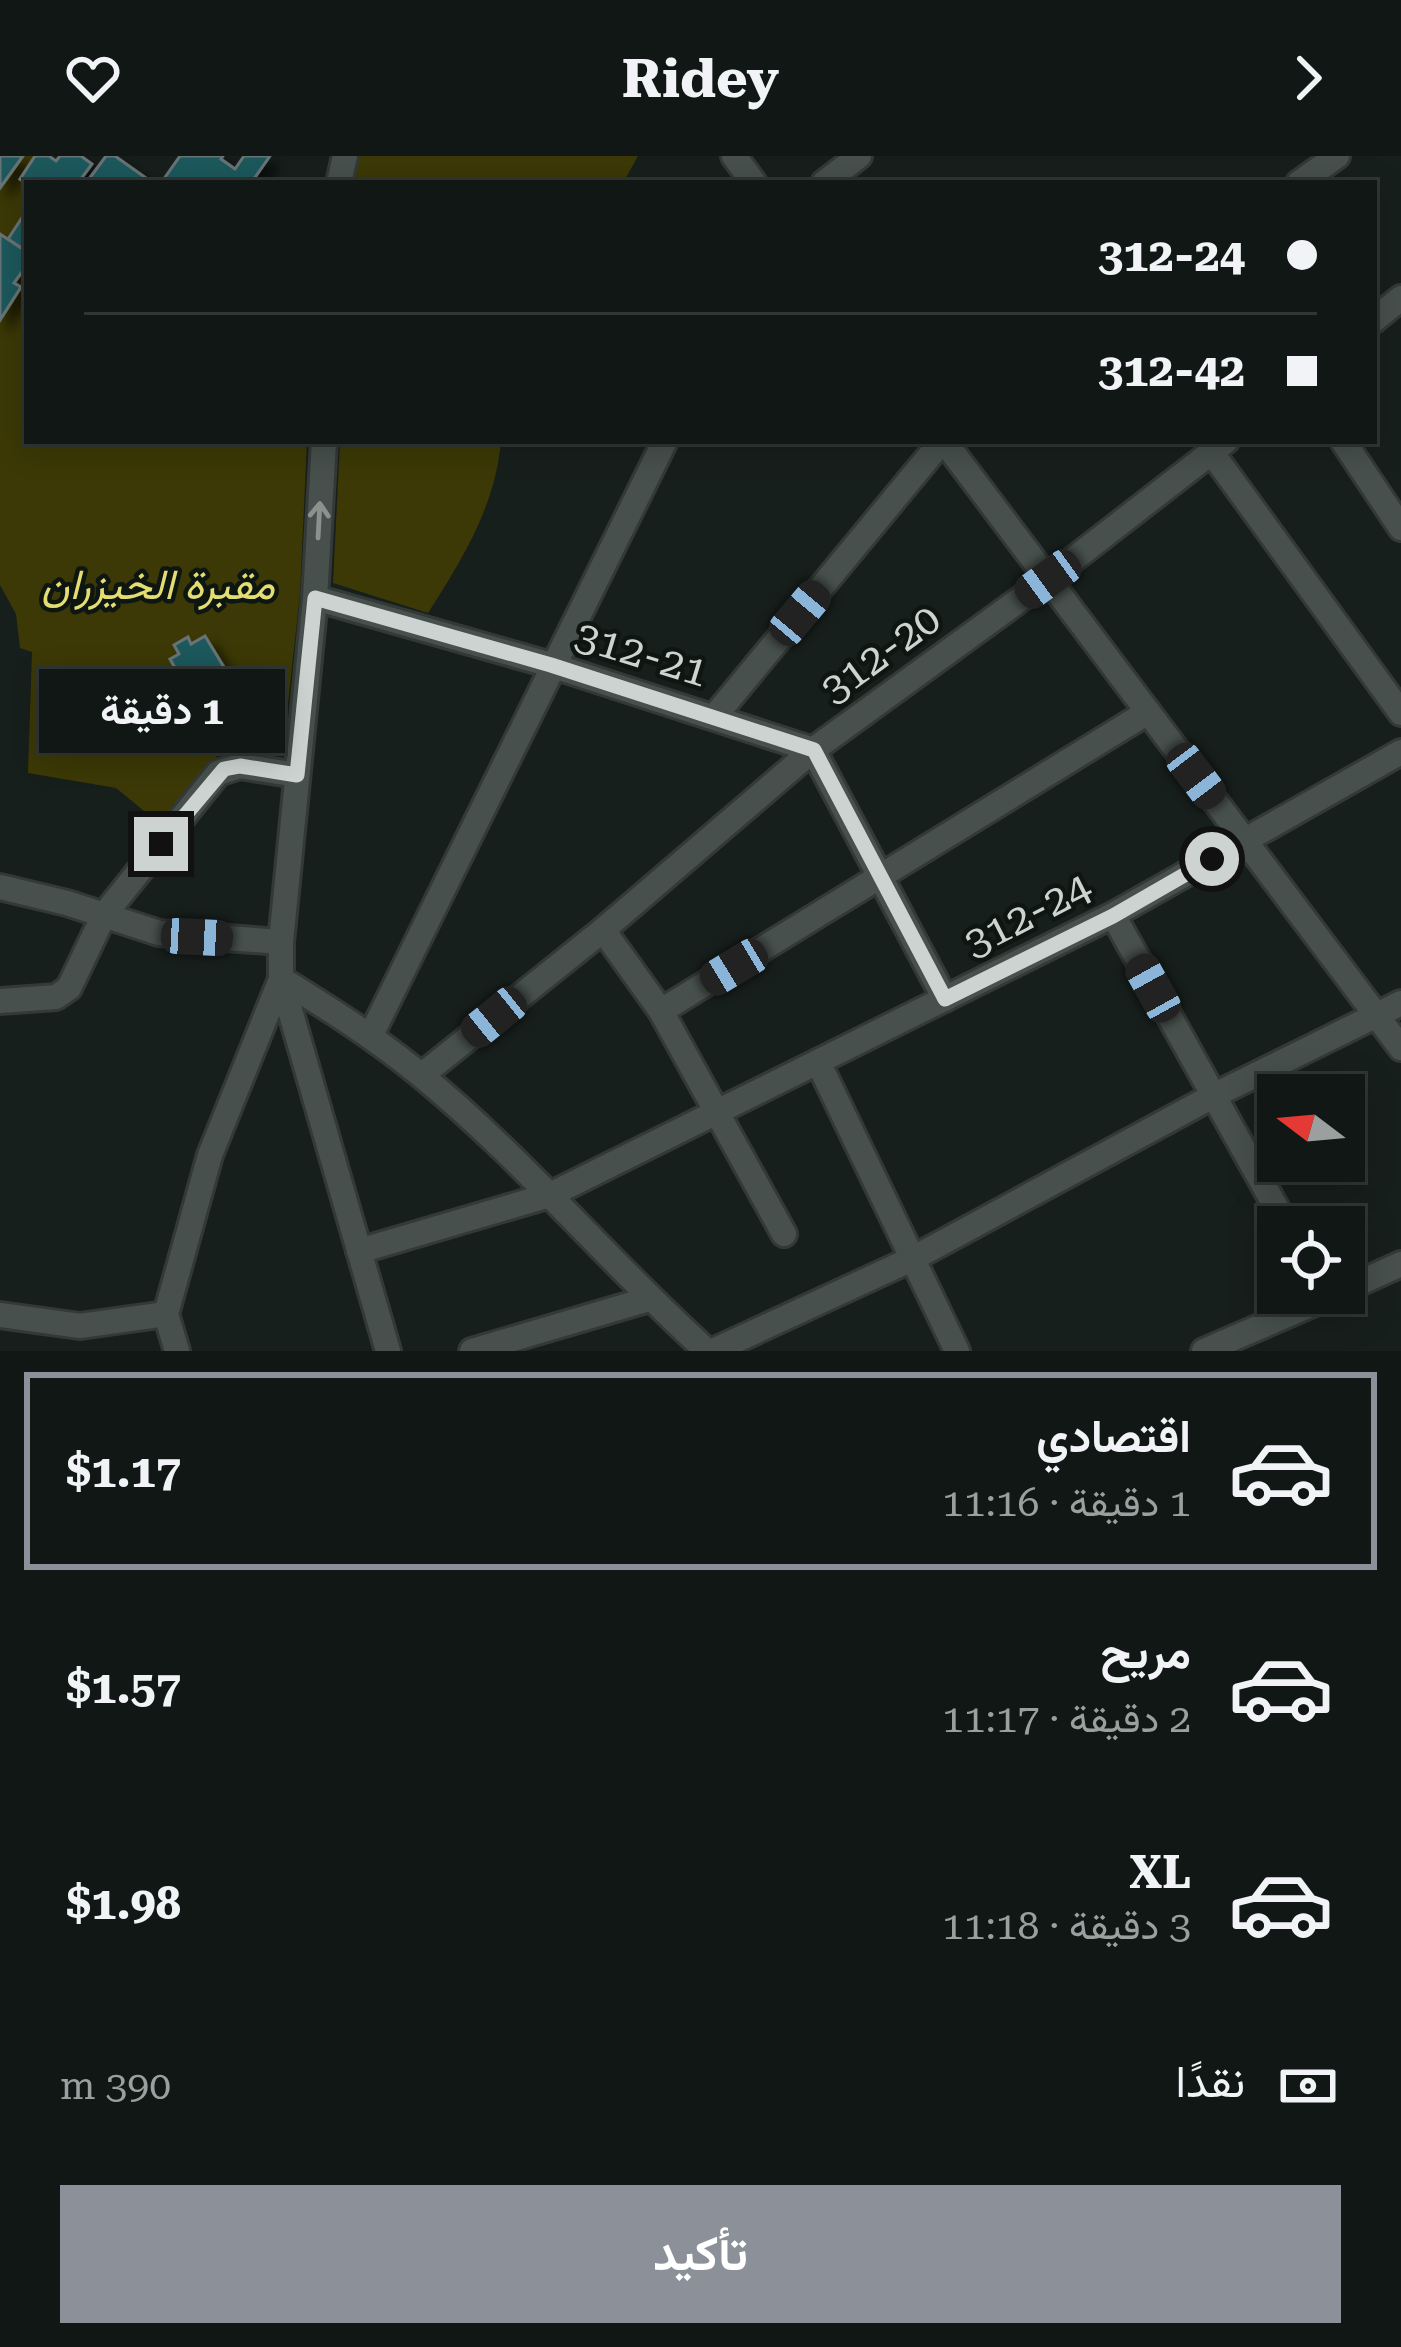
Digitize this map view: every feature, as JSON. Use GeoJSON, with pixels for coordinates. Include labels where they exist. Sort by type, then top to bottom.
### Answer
{"type":"FeatureCollection","features":[{"type":"Feature","properties":{"kind":"street"},"geometry":{"type":"LineString","coordinates":[[828,180],[860,156]]}},
{"type":"Feature","properties":{"kind":"street"},"geometry":{"type":"LineString","coordinates":[[1303,180],[1337,156]]}},
{"type":"Feature","properties":{"kind":"street"},"geometry":{"type":"LineString","coordinates":[[324,444],[281,979],[388,1351]]}},
{"type":"Feature","properties":{"kind":"street"},"geometry":{"type":"LineString","coordinates":[[370,1035],[663,444]]}},
{"type":"Feature","properties":{"kind":"street"},"geometry":{"type":"LineString","coordinates":[[715,716],[941,444]]}},
{"type":"Feature","properties":{"kind":"street"},"geometry":{"type":"LineString","coordinates":[[945,444],[1401,1048]]}},
{"type":"Feature","properties":{"kind":"street"},"geometry":{"type":"LineString","coordinates":[[1345,444],[1401,528]]}},
{"type":"Feature","properties":{"kind":"street"},"geometry":{"type":"LineString","coordinates":[[1219,447],[1401,713]]}},
{"type":"Feature","properties":{"kind":"street","name":"312-20"},"geometry":{"type":"LineString","coordinates":[[422,1075],[603,930],[814,750],[1219,447]]}},
{"type":"Feature","properties":{"kind":"street","name":"312-21"},"geometry":{"type":"LineString","coordinates":[[315,598],[551,665],[814,750]]}},
{"type":"Feature","properties":{"kind":"street"},"geometry":{"type":"LineString","coordinates":[[661,1011],[1148,712]]}},
{"type":"Feature","properties":{"kind":"street"},"geometry":{"type":"LineString","coordinates":[[814,750],[945,999]]}},
{"type":"Feature","properties":{"kind":"street","name":"312-24"},"geometry":{"type":"LineString","coordinates":[[359,1251],[550,1195],[1113,916],[1401,752]]}},
{"type":"Feature","properties":{"kind":"street"},"geometry":{"type":"LineString","coordinates":[[0,1000],[63,994],[104,915],[218,773],[232,766],[297,775]]}},
{"type":"Feature","properties":{"kind":"street"},"geometry":{"type":"LineString","coordinates":[[0,887],[159,933],[281,942]]}},
{"type":"Feature","properties":{"kind":"street"},"geometry":{"type":"LineString","coordinates":[[1113,916],[1275,1206]]}},
{"type":"Feature","properties":{"kind":"street"},"geometry":{"type":"LineString","coordinates":[[603,930],[661,1011],[784,1234]]}},
{"type":"Feature","properties":{"kind":"street"},"geometry":{"type":"LineString","coordinates":[[281,979],[370,1035],[422,1075],[550,1195],[649,1299],[710,1351],[912,1259],[1213,1096],[1401,1003]]}},
{"type":"Feature","properties":{"kind":"street"},"geometry":{"type":"LineString","coordinates":[[177,1351],[166,1314],[210,1155],[281,979]]}},
{"type":"Feature","properties":{"kind":"street"},"geometry":{"type":"LineString","coordinates":[[818,1062],[957,1351]]}},
{"type":"Feature","properties":{"kind":"street"},"geometry":{"type":"LineString","coordinates":[[1365,1279],[1401,1264]]}},
{"type":"Feature","properties":{"kind":"street"},"geometry":{"type":"LineString","coordinates":[[472,1351],[649,1299]]}},
{"type":"Feature","properties":{"kind":"street"},"geometry":{"type":"LineString","coordinates":[[0,1315],[80,1326],[166,1314]]}},
{"type":"Feature","properties":{"kind":"street"},"geometry":{"type":"LineString","coordinates":[[1204,1351],[1286,1314]]}},
{"type":"Feature","properties":{"kind":"green space"},"geometry":{"type":"Polygon","coordinates":[[[23,156],[35,156],[20,179],[24,182],[24,250],[0,234],[0,188],[23,156]]]}},
{"type":"Feature","properties":{"kind":"green space"},"geometry":{"type":"Polygon","coordinates":[[[360,156],[638,156],[625,180],[354,180],[360,156]]]}},
{"type":"Feature","properties":{"kind":"green space","name":"مقبرة الخيزران"},"geometry":{"type":"Polygon","coordinates":[[[24,269],[24,444],[307,444],[300,594],[284,740],[269,750],[228,743],[160,824],[116,788],[28,773],[32,652],[20,648],[16,614],[0,585],[0,320],[20,288],[14,283],[24,269]]]}},
{"type":"Feature","properties":{"kind":"green space","name":"مقبرة الخيزران"},"geometry":{"type":"Polygon","coordinates":[[[340,444],[501,444],[484,510],[428,613],[333,583],[340,444]]]}},
{"type":"Feature","properties":{"kind":"building"},"geometry":{"type":"Polygon","coordinates":[[[0,156],[23,156],[0,188],[0,156]]]}},
{"type":"Feature","properties":{"kind":"building"},"geometry":{"type":"Polygon","coordinates":[[[35,156],[56,161],[60,156],[81,156],[92,164],[80,180],[20,179],[35,156]]]}},
{"type":"Feature","properties":{"kind":"building"},"geometry":{"type":"Polygon","coordinates":[[[106,156],[115,156],[149,180],[88,180],[106,156]]]}},
{"type":"Feature","properties":{"kind":"building"},"geometry":{"type":"Polygon","coordinates":[[[180,156],[223,156],[235,169],[244,156],[270,156],[253,180],[163,180],[180,156]]]}},
{"type":"Feature","properties":{"kind":"building"},"geometry":{"type":"Polygon","coordinates":[[[24,215],[24,248],[8,239],[24,215]]]}},
{"type":"Feature","properties":{"kind":"building"},"geometry":{"type":"Polygon","coordinates":[[[0,234],[24,250],[24,269],[14,283],[21,287],[0,320],[0,234]]]}},
{"type":"Feature","properties":{"kind":"building"},"geometry":{"type":"Polygon","coordinates":[[[205,636],[227,672],[224,683],[202,698],[185,674],[180,677],[170,659],[179,654],[174,645],[188,637],[191,644],[205,636]]]}},
{"type":"Feature","properties":{"kind":"route"},"geometry":{"type":"LineString","coordinates":[[161,844],[224,769],[240,766],[297,775],[315,598],[551,665],[814,750],[945,999],[1113,916],[1212,859]]}}]}
